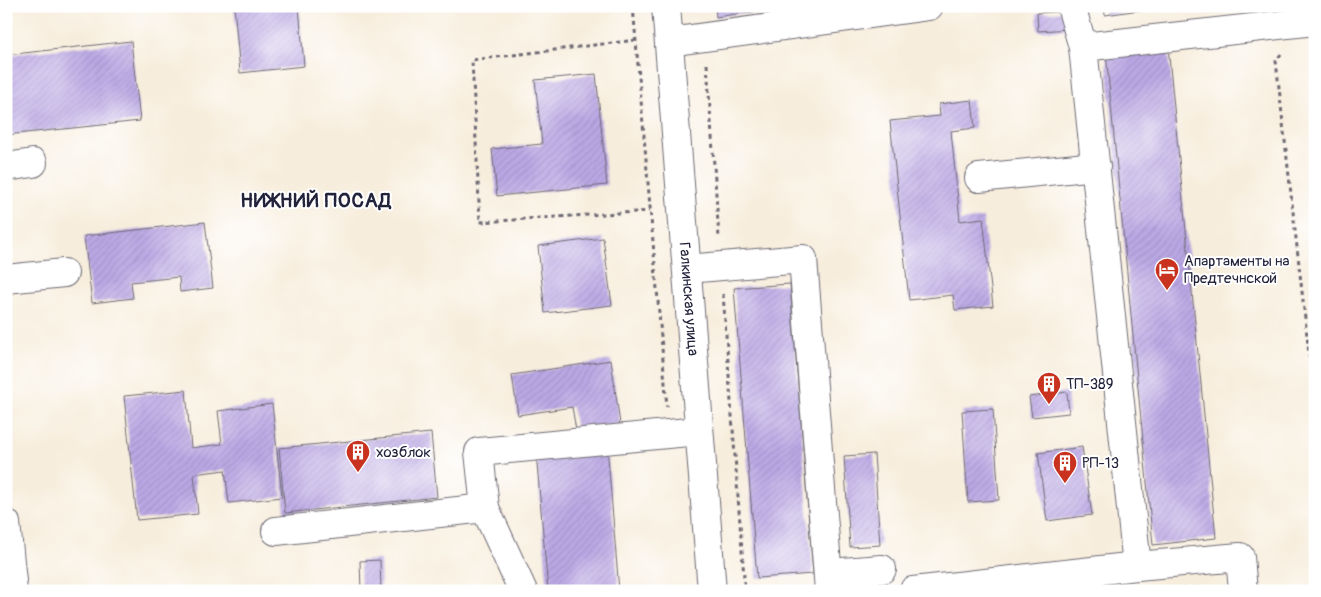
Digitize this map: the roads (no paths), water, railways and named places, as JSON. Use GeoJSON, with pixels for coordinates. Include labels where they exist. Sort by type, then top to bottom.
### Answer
{"type":"FeatureCollection","features":[{"type":"Feature","properties":{"kind":"street","name":"Галкинская улица"},"geometry":{"type":"LineString","coordinates":[[666,6],[712,591]]}},
{"type":"Feature","properties":{"kind":"street"},"geometry":{"type":"LineString","coordinates":[[669,42],[929,6]]}},
{"type":"Feature","properties":{"kind":"street"},"geometry":{"type":"LineString","coordinates":[[1071,6],[1083,47],[1137,566]]}},
{"type":"Feature","properties":{"kind":"street"},"geometry":{"type":"LineString","coordinates":[[1083,47],[1310,21]]}},
{"type":"Feature","properties":{"kind":"street"},"geometry":{"type":"LineString","coordinates":[[979,178],[1096,166]]}},
{"type":"Feature","properties":{"kind":"street"},"geometry":{"type":"LineString","coordinates":[[687,269],[804,259],[829,591]]}},
{"type":"Feature","properties":{"kind":"street"},"geometry":{"type":"LineString","coordinates":[[6,279],[64,273]]}},
{"type":"Feature","properties":{"kind":"street"},"geometry":{"type":"LineString","coordinates":[[523,591],[485,508],[480,452],[699,431]]}},
{"type":"Feature","properties":{"kind":"street"},"geometry":{"type":"LineString","coordinates":[[276,531],[485,508]]}},
{"type":"Feature","properties":{"kind":"street"},"geometry":{"type":"LineString","coordinates":[[6,523],[13,591]]}},
{"type":"Feature","properties":{"kind":"street"},"geometry":{"type":"LineString","coordinates":[[913,591],[1137,566],[1240,557],[1243,591]]}},
{"type":"Feature","properties":{"kind":"street"},"geometry":{"type":"LineString","coordinates":[[833,591],[842,572],[882,569]]}},
{"type":"Feature","properties":{"kind":"place","name":"Апартаменты на Предтечнской"},"geometry":{"type":"Point","coordinates":[1167,291]}},
{"type":"Feature","properties":{"kind":"place","name":"ТП-389"},"geometry":{"type":"Point","coordinates":[1049,405]}},
{"type":"Feature","properties":{"kind":"place","name":"хозблок"},"geometry":{"type":"Point","coordinates":[358,473]}},
{"type":"Feature","properties":{"kind":"place","name":"РП-13"},"geometry":{"type":"Point","coordinates":[1065,484]}},
{"type":"Feature","properties":{"kind":"district","name":"НИЖНИЙ ПОСАД"},"geometry":{"type":"Point","coordinates":[316,200]}}]}
